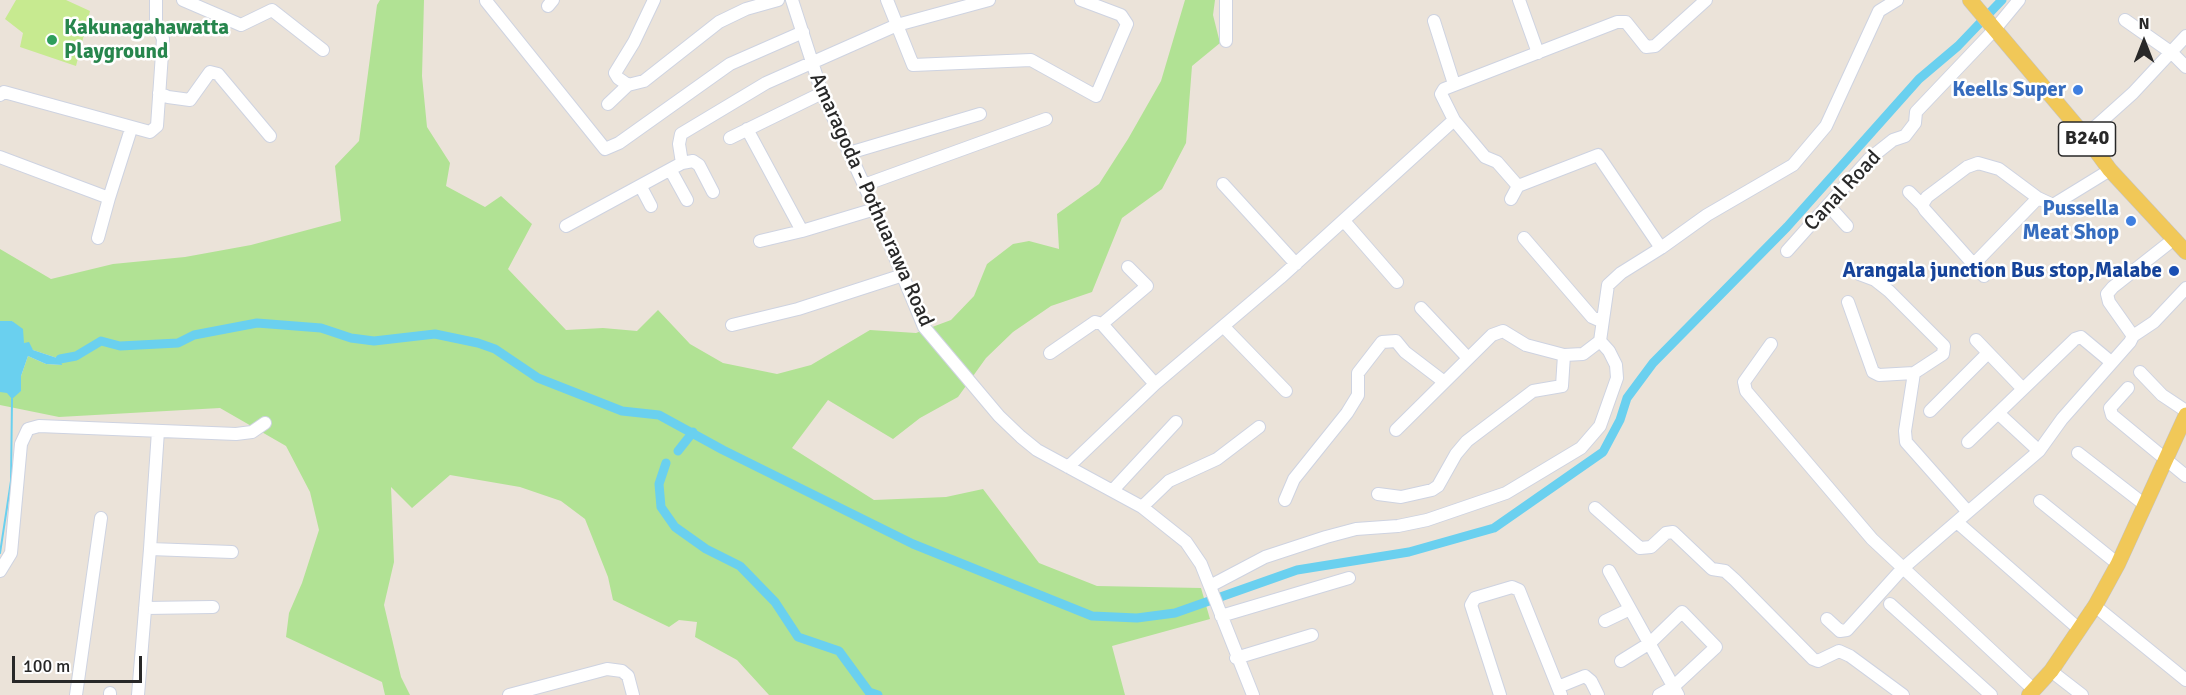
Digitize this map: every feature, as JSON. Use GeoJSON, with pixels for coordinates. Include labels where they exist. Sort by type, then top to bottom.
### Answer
{"type":"FeatureCollection","features":[{"type":"Feature","properties":{"kind":"main road","name":"B240"},"geometry":{"type":"LineString","coordinates":[[1972,2],[2085,136],[2110,170],[2186,252]]}},
{"type":"Feature","properties":{"kind":"main road"},"geometry":{"type":"LineString","coordinates":[[2032,693],[2051,671],[2095,606],[2118,564],[2186,413]]}},
{"type":"Feature","properties":{"kind":"street"},"geometry":{"type":"LineString","coordinates":[[0,95],[4,92],[131,129],[150,132],[157,126],[163,39],[156,22],[156,0]]}},
{"type":"Feature","properties":{"kind":"street"},"geometry":{"type":"LineString","coordinates":[[183,0],[241,25],[272,10],[323,50]]}},
{"type":"Feature","properties":{"kind":"street"},"geometry":{"type":"LineString","coordinates":[[628,85],[618,78],[615,72],[634,42],[654,0]]}},
{"type":"Feature","properties":{"kind":"street"},"geometry":{"type":"LineString","coordinates":[[608,104],[628,85],[644,81],[719,22],[746,9],[778,0]]}},
{"type":"Feature","properties":{"kind":"street","name":"Amaragoda - Pothuarawa Road"},"geometry":{"type":"LineString","coordinates":[[792,0],[822,93],[875,209],[900,276],[924,327],[947,357],[1021,437],[1037,450],[1142,507],[1186,542],[1202,564],[1236,658],[1253,695]]}},
{"type":"Feature","properties":{"kind":"street"},"geometry":{"type":"LineString","coordinates":[[887,0],[913,65],[1031,60],[1096,96],[1127,24],[1121,15],[1081,0]]}},
{"type":"Feature","properties":{"kind":"street"},"geometry":{"type":"LineString","coordinates":[[682,163],[679,144],[681,134],[766,83],[897,25],[989,0]]}},
{"type":"Feature","properties":{"kind":"street"},"geometry":{"type":"LineString","coordinates":[[1226,0],[1226,41]]}},
{"type":"Feature","properties":{"kind":"street"},"geometry":{"type":"LineString","coordinates":[[1519,0],[1538,53]]}},
{"type":"Feature","properties":{"kind":"street"},"geometry":{"type":"LineString","coordinates":[[1518,186],[1497,162],[1485,157],[1454,120],[1441,94],[1444,89],[1622,21],[1626,22],[1646,46],[1655,46],[1706,0]]}},
{"type":"Feature","properties":{"kind":"street"},"geometry":{"type":"LineString","coordinates":[[1215,600],[1265,557],[1356,529],[1398,526],[1426,520],[1506,493],[1581,448],[1600,426],[1617,378],[1616,365],[1609,351],[1600,341],[1601,321],[1608,285],[1621,273],[1707,215],[1793,165],[1826,126],[1879,11],[1897,0]]}},
{"type":"Feature","properties":{"kind":"street","name":"Canal Road"},"geometry":{"type":"LineString","coordinates":[[1787,251],[1869,159],[1893,140],[1905,136],[1915,123],[1916,112],[2019,0]]}},
{"type":"Feature","properties":{"kind":"street"},"geometry":{"type":"LineString","coordinates":[[486,1],[605,149],[620,143],[730,64],[803,32]]}},
{"type":"Feature","properties":{"kind":"street"},"geometry":{"type":"LineString","coordinates":[[2125,20],[2172,53],[2186,67]]}},
{"type":"Feature","properties":{"kind":"street"},"geometry":{"type":"LineString","coordinates":[[1434,21],[1454,84]]}},
{"type":"Feature","properties":{"kind":"street"},"geometry":{"type":"LineString","coordinates":[[2085,136],[2172,53],[2186,36]]}},
{"type":"Feature","properties":{"kind":"street"},"geometry":{"type":"LineString","coordinates":[[159,93],[168,97],[190,100],[210,72],[218,74],[270,136]]}},
{"type":"Feature","properties":{"kind":"street"},"geometry":{"type":"LineString","coordinates":[[730,138],[822,93]]}},
{"type":"Feature","properties":{"kind":"street"},"geometry":{"type":"LineString","coordinates":[[849,153],[980,114]]}},
{"type":"Feature","properties":{"kind":"street"},"geometry":{"type":"LineString","coordinates":[[864,185],[1046,119]]}},
{"type":"Feature","properties":{"kind":"street"},"geometry":{"type":"LineString","coordinates":[[1068,467],[1155,384],[1296,264],[1454,120]]}},
{"type":"Feature","properties":{"kind":"street"},"geometry":{"type":"LineString","coordinates":[[98,238],[131,129]]}},
{"type":"Feature","properties":{"kind":"street"},"geometry":{"type":"LineString","coordinates":[[747,129],[802,231]]}},
{"type":"Feature","properties":{"kind":"street"},"geometry":{"type":"LineString","coordinates":[[1511,199],[1518,186],[1598,155],[1661,248]]}},
{"type":"Feature","properties":{"kind":"street"},"geometry":{"type":"LineString","coordinates":[[0,157],[109,198]]}},
{"type":"Feature","properties":{"kind":"street"},"geometry":{"type":"LineString","coordinates":[[566,226],[682,163],[693,162],[699,165],[713,192]]}},
{"type":"Feature","properties":{"kind":"street"},"geometry":{"type":"LineString","coordinates":[[1922,205],[1927,197],[1967,167],[1978,163],[1999,169],[2038,198],[2053,206],[2110,170]]}},
{"type":"Feature","properties":{"kind":"street"},"geometry":{"type":"LineString","coordinates":[[671,171],[687,200]]}},
{"type":"Feature","properties":{"kind":"street"},"geometry":{"type":"LineString","coordinates":[[1223,184],[1296,264]]}},
{"type":"Feature","properties":{"kind":"street"},"geometry":{"type":"LineString","coordinates":[[641,187],[651,206]]}},
{"type":"Feature","properties":{"kind":"street"},"geometry":{"type":"LineString","coordinates":[[1909,192],[1984,276]]}},
{"type":"Feature","properties":{"kind":"street"},"geometry":{"type":"LineString","coordinates":[[1974,264],[2038,198]]}},
{"type":"Feature","properties":{"kind":"street"},"geometry":{"type":"LineString","coordinates":[[1828,205],[1847,226]]}},
{"type":"Feature","properties":{"kind":"street"},"geometry":{"type":"LineString","coordinates":[[760,241],[875,209]]}},
{"type":"Feature","properties":{"kind":"street"},"geometry":{"type":"LineString","coordinates":[[1344,221],[1397,282]]}},
{"type":"Feature","properties":{"kind":"street"},"geometry":{"type":"LineString","coordinates":[[1524,238],[1592,317],[1601,321]]}},
{"type":"Feature","properties":{"kind":"street"},"geometry":{"type":"LineString","coordinates":[[2133,336],[2109,302],[2107,294],[2174,239]]}},
{"type":"Feature","properties":{"kind":"street"},"geometry":{"type":"LineString","coordinates":[[1102,324],[1147,286],[1128,267]]}},
{"type":"Feature","properties":{"kind":"street"},"geometry":{"type":"LineString","coordinates":[[1848,302],[1873,372],[1879,375],[1914,373],[1943,354],[1944,346],[1889,291],[1875,280],[1859,274]]}},
{"type":"Feature","properties":{"kind":"street"},"geometry":{"type":"LineString","coordinates":[[732,325],[798,309],[900,276]]}},
{"type":"Feature","properties":{"kind":"street"},"geometry":{"type":"LineString","coordinates":[[1827,619],[1840,631],[1847,630],[1902,569],[2039,451],[2133,336],[2154,322],[2186,288]]}},
{"type":"Feature","properties":{"kind":"street"},"geometry":{"type":"LineString","coordinates":[[1421,308],[1467,357]]}},
{"type":"Feature","properties":{"kind":"street"},"geometry":{"type":"LineString","coordinates":[[1050,353],[1095,322],[1102,324],[1155,384]]}},
{"type":"Feature","properties":{"kind":"street"},"geometry":{"type":"LineString","coordinates":[[1224,327],[1286,391]]}},
{"type":"Feature","properties":{"kind":"street"},"geometry":{"type":"LineString","coordinates":[[1396,430],[1492,334],[1503,331],[1526,345],[1564,355],[1583,354],[1600,341]]}},
{"type":"Feature","properties":{"kind":"street"},"geometry":{"type":"LineString","coordinates":[[1968,442],[2075,339],[2081,337],[2110,362]]}},
{"type":"Feature","properties":{"kind":"street"},"geometry":{"type":"LineString","coordinates":[[1976,340],[2023,389]]}},
{"type":"Feature","properties":{"kind":"street"},"geometry":{"type":"LineString","coordinates":[[1285,500],[1294,479],[1347,413],[1358,395],[1358,373],[1382,342],[1396,341],[1405,352],[1443,381]]}},
{"type":"Feature","properties":{"kind":"street"},"geometry":{"type":"LineString","coordinates":[[1771,345],[1744,382],[1746,391],[1872,539],[2032,693]]}},
{"type":"Feature","properties":{"kind":"street"},"geometry":{"type":"LineString","coordinates":[[1930,411],[1988,353]]}},
{"type":"Feature","properties":{"kind":"street"},"geometry":{"type":"LineString","coordinates":[[1378,494],[1401,497],[1432,490],[1438,486],[1456,454],[1467,441],[1533,391],[1562,386],[1564,355]]}},
{"type":"Feature","properties":{"kind":"street"},"geometry":{"type":"LineString","coordinates":[[2140,372],[2162,395],[2186,413]]}},
{"type":"Feature","properties":{"kind":"street"},"geometry":{"type":"LineString","coordinates":[[1914,373],[1905,431],[1906,442],[1968,513]]}},
{"type":"Feature","properties":{"kind":"street"},"geometry":{"type":"LineString","coordinates":[[2128,388],[2109,411],[2186,476]]}},
{"type":"Feature","properties":{"kind":"street"},"geometry":{"type":"LineString","coordinates":[[1998,413],[2039,451]]}},
{"type":"Feature","properties":{"kind":"street"},"geometry":{"type":"LineString","coordinates":[[1113,490],[1176,422]]}},
{"type":"Feature","properties":{"kind":"street"},"geometry":{"type":"LineString","coordinates":[[0,571],[11,553],[21,444],[28,429],[39,426],[236,434],[252,432],[265,423]]}},
{"type":"Feature","properties":{"kind":"street"},"geometry":{"type":"LineString","coordinates":[[1142,507],[1169,481],[1216,459],[1259,427]]}},
{"type":"Feature","properties":{"kind":"street"},"geometry":{"type":"LineString","coordinates":[[138,695],[158,431]]}},
{"type":"Feature","properties":{"kind":"street"},"geometry":{"type":"LineString","coordinates":[[2078,453],[2145,506]]}},
{"type":"Feature","properties":{"kind":"street"},"geometry":{"type":"LineString","coordinates":[[2040,501],[2118,564]]}},
{"type":"Feature","properties":{"kind":"street"},"geometry":{"type":"LineString","coordinates":[[1595,508],[1640,548],[1650,547],[1666,532],[1673,532],[1712,569],[1725,572],[1735,580],[1813,659],[1818,661],[1839,651],[1850,656],[1904,695]]}},
{"type":"Feature","properties":{"kind":"street"},"geometry":{"type":"LineString","coordinates":[[76,695],[102,518]]}},
{"type":"Feature","properties":{"kind":"street"},"geometry":{"type":"LineString","coordinates":[[1958,523],[2079,629]]}},
{"type":"Feature","properties":{"kind":"street"},"geometry":{"type":"LineString","coordinates":[[150,549],[232,552]]}},
{"type":"Feature","properties":{"kind":"street"},"geometry":{"type":"LineString","coordinates":[[1610,571],[1676,691]]}},
{"type":"Feature","properties":{"kind":"street"},"geometry":{"type":"LineString","coordinates":[[1215,600],[1349,578]]}},
{"type":"Feature","properties":{"kind":"street"},"geometry":{"type":"LineString","coordinates":[[1500,695],[1471,605],[1475,598],[1512,587],[1519,590],[1559,691],[1585,676],[1591,681],[1598,695]]}},
{"type":"Feature","properties":{"kind":"street"},"geometry":{"type":"LineString","coordinates":[[1890,604],[1991,695]]}},
{"type":"Feature","properties":{"kind":"street"},"geometry":{"type":"LineString","coordinates":[[2095,606],[2186,680]]}},
{"type":"Feature","properties":{"kind":"street"},"geometry":{"type":"LineString","coordinates":[[145,608],[213,607]]}},
{"type":"Feature","properties":{"kind":"street"},"geometry":{"type":"LineString","coordinates":[[1605,621],[1630,609]]}},
{"type":"Feature","properties":{"kind":"street"},"geometry":{"type":"LineString","coordinates":[[1621,661],[1650,644],[1682,612],[1716,648],[1676,691],[1659,695]]}},
{"type":"Feature","properties":{"kind":"street"},"geometry":{"type":"LineString","coordinates":[[1236,658],[1312,634]]}},
{"type":"Feature","properties":{"kind":"street"},"geometry":{"type":"LineString","coordinates":[[509,695],[607,669],[622,670],[628,676],[633,695]]}},
{"type":"Feature","properties":{"kind":"street"},"geometry":{"type":"LineString","coordinates":[[2051,671],[2082,695]]}},
{"type":"Feature","properties":{"kind":"green space","name":"Kakunagahawatta Playground"},"geometry":{"type":"Polygon","coordinates":[[[16,0],[66,0],[90,11],[76,66],[20,47],[23,33],[5,19],[16,0]]]}},
{"type":"Feature","properties":{"kind":"green space"},"geometry":{"type":"Polygon","coordinates":[[[380,0],[424,0],[422,76],[427,127],[450,163],[446,186],[485,207],[501,196],[532,224],[508,269],[566,330],[603,328],[637,331],[658,310],[690,344],[723,363],[777,374],[811,365],[870,330],[916,333],[951,320],[974,296],[987,264],[1013,244],[1029,241],[1059,249],[1057,214],[1099,184],[1128,139],[1161,81],[1185,0],[1215,0],[1213,15],[1220,43],[1192,66],[1186,143],[1162,189],[1122,218],[1092,292],[1051,306],[1013,332],[986,358],[958,397],[920,418],[893,439],[828,400],[792,448],[874,500],[946,497],[983,489],[1039,563],[1097,586],[1201,588],[1210,619],[1112,646],[1125,695],[769,695],[737,660],[695,637],[697,622],[679,620],[669,627],[613,600],[608,577],[585,519],[561,501],[520,487],[450,475],[412,508],[391,487],[394,562],[384,605],[401,677],[410,695],[385,695],[382,682],[286,637],[289,613],[302,583],[319,530],[310,492],[286,446],[220,408],[59,417],[0,405],[0,392],[21,391],[21,376],[28,356],[46,364],[61,365],[60,359],[33,350],[24,343],[12,321],[0,321],[0,249],[51,279],[113,264],[185,257],[251,245],[341,221],[335,166],[359,141],[377,5],[380,0]]]}},
{"type":"Feature","properties":{"kind":"water"},"geometry":{"type":"Polygon","coordinates":[[[0,321],[12,321],[23,329],[24,343],[29,342],[33,350],[60,359],[62,365],[46,364],[28,356],[21,376],[21,391],[12,399],[7,393],[0,392],[0,321]]]}},
{"type":"Feature","properties":{"kind":"waterway"},"geometry":{"type":"LineString","coordinates":[[60,359],[76,356],[101,341],[120,346],[178,343],[194,335],[257,323],[321,328],[351,338],[374,341],[435,334],[478,343],[495,349],[538,378],[622,411],[659,415],[723,450],[913,544],[1092,616],[1137,618],[1175,613],[1297,570],[1409,552],[1494,528],[1603,452],[1620,420],[1627,398],[1653,363],[1787,227],[1919,79],[1958,46],[2002,0]]}},
{"type":"Feature","properties":{"kind":"waterway"},"geometry":{"type":"LineString","coordinates":[[0,553],[11,481],[12,399]]}},
{"type":"Feature","properties":{"kind":"waterway"},"geometry":{"type":"LineString","coordinates":[[678,451],[693,432]]}},
{"type":"Feature","properties":{"kind":"waterway"},"geometry":{"type":"LineString","coordinates":[[666,463],[659,484],[661,507],[675,527],[706,549],[740,566],[775,602],[798,637],[839,651],[869,692],[878,695]]}},
{"type":"Feature","properties":{"kind":"place","name":"Kakunagahawatta Playground"},"geometry":{"type":"Point","coordinates":[52,40]}},
{"type":"Feature","properties":{"kind":"place","name":"Keells Super"},"geometry":{"type":"Point","coordinates":[2078,90]}},
{"type":"Feature","properties":{"kind":"place","name":"Pussella Meat Shop"},"geometry":{"type":"Point","coordinates":[2131,221]}},
{"type":"Feature","properties":{"kind":"place","name":"Arangala junction Bus stop,Malabe"},"geometry":{"type":"Point","coordinates":[2174,271]}}]}
